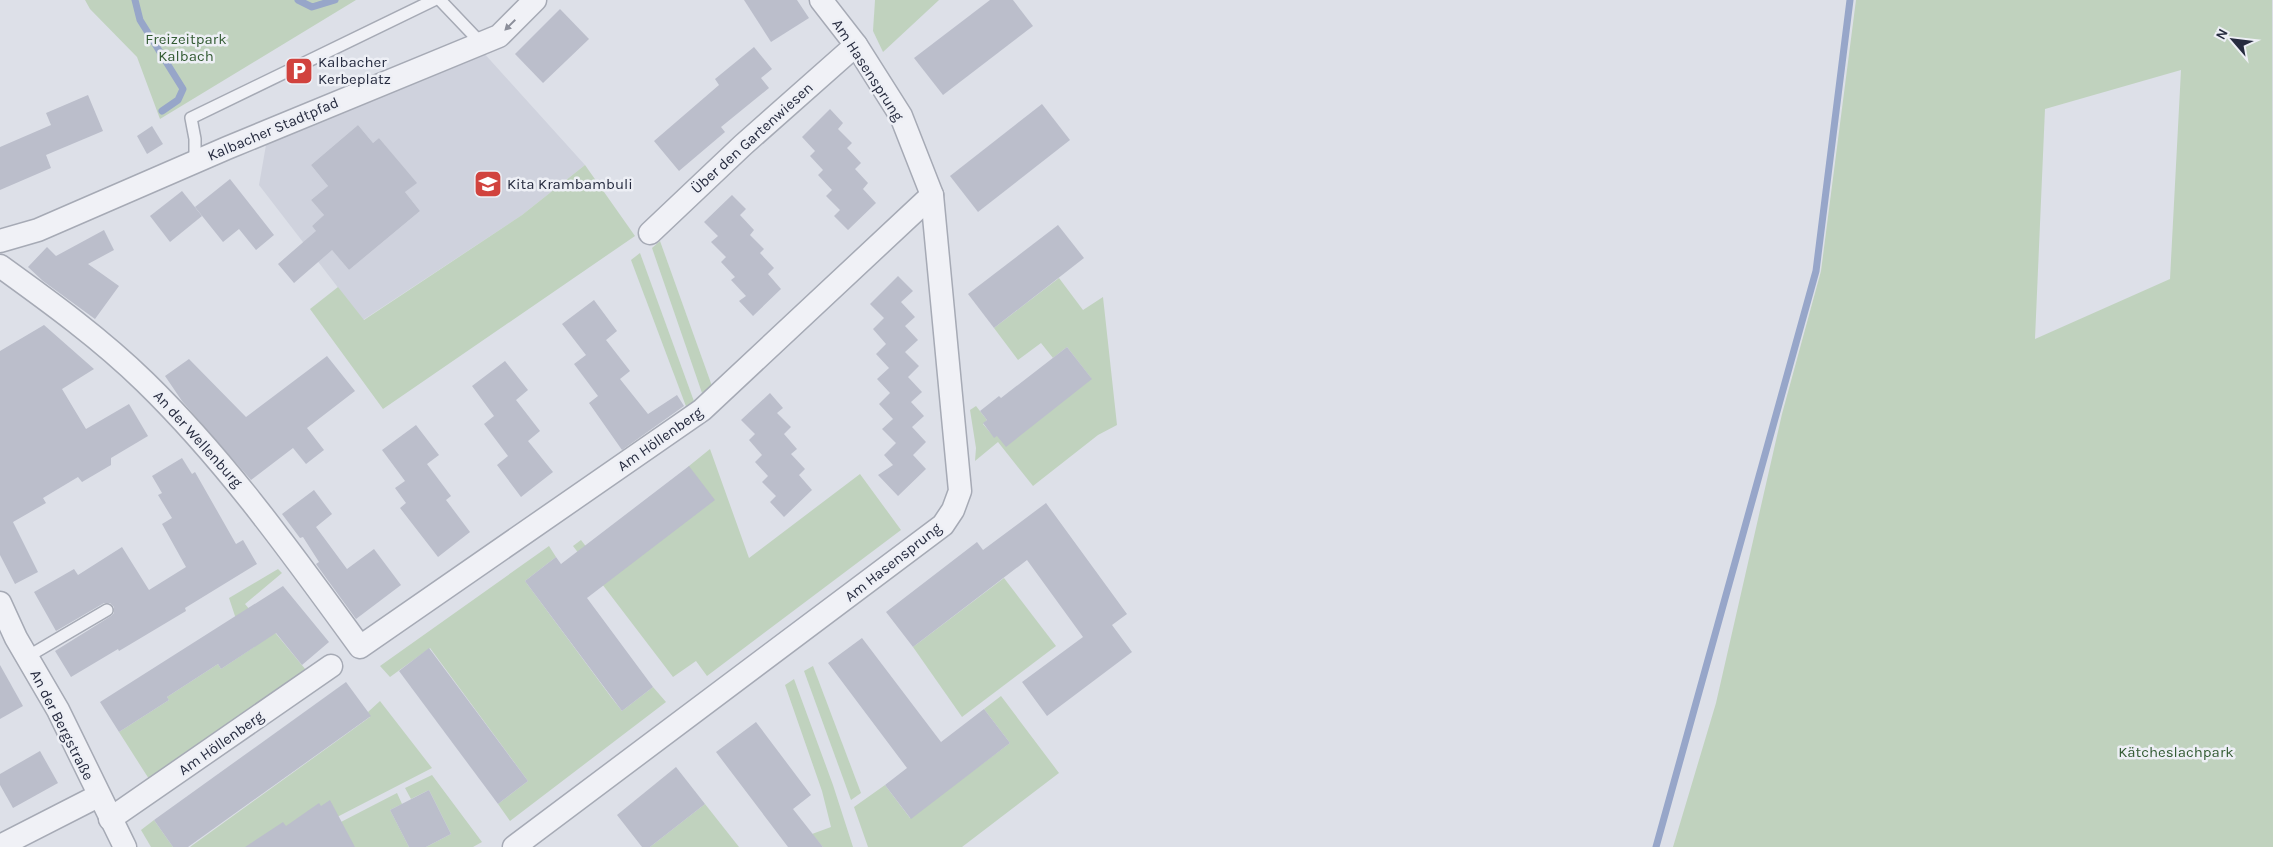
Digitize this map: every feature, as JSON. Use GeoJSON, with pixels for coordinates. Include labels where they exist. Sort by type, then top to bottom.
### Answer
{"type":"FeatureCollection","features":[{"type":"Feature","properties":{"kind":"street","name":"Kalbacher Stadtpfad"},"geometry":{"type":"LineString","coordinates":[[0,241],[38,230],[195,162],[499,36],[535,0]]}},
{"type":"Feature","properties":{"kind":"street","name":"Am Hasensprung"},"geometry":{"type":"LineString","coordinates":[[514,847],[943,525],[953,510],[960,491],[932,195],[901,116],[856,45],[820,0]]}},
{"type":"Feature","properties":{"kind":"street","name":"Über den Gartenwiesen"},"geometry":{"type":"LineString","coordinates":[[650,233],[743,145],[856,45]]}},
{"type":"Feature","properties":{"kind":"street","name":"Am Höllenberg"},"geometry":{"type":"LineString","coordinates":[[360,647],[702,410],[932,195]]}},
{"type":"Feature","properties":{"kind":"street","name":"An der Wellenburg"},"geometry":{"type":"LineString","coordinates":[[0,266],[98,340],[138,375],[202,441],[260,510],[360,647]]}},
{"type":"Feature","properties":{"kind":"street","name":"An der Bergstraße"},"geometry":{"type":"LineString","coordinates":[[0,603],[14,648],[58,710],[98,796],[125,847]]}},
{"type":"Feature","properties":{"kind":"street","name":"Am Höllenberg"},"geometry":{"type":"LineString","coordinates":[[110,819],[331,666]]}},
{"type":"Feature","properties":{"kind":"street"},"geometry":{"type":"LineString","coordinates":[[0,846],[98,796]]}},
{"type":"Feature","properties":{"kind":"lane"},"geometry":{"type":"LineString","coordinates":[[195,162],[195,139],[191,118],[434,0]]}},
{"type":"Feature","properties":{"kind":"lane"},"geometry":{"type":"LineString","coordinates":[[440,0],[481,43]]}},
{"type":"Feature","properties":{"kind":"lane"},"geometry":{"type":"LineString","coordinates":[[14,648],[107,610]]}},
{"type":"Feature","properties":{"kind":"shaded area","name":"Kita Krambambuli"},"geometry":{"type":"Polygon","coordinates":[[[482,51],[585,165],[522,215],[363,320],[259,185],[266,145],[482,51]],[[358,125],[311,165],[328,186],[311,200],[324,215],[312,226],[349,270],[420,211],[405,192],[416,183],[379,138],[373,143],[358,125]]]}},
{"type":"Feature","properties":{"kind":"green space","name":"Freizeitpark Kalbach"},"geometry":{"type":"Polygon","coordinates":[[[85,0],[356,0],[160,119],[137,57],[90,9],[85,0]]]}},
{"type":"Feature","properties":{"kind":"green space"},"geometry":{"type":"Polygon","coordinates":[[[875,0],[939,0],[883,52],[873,31],[875,0]]]}},
{"type":"Feature","properties":{"kind":"green space","name":"Kätcheslachpark"},"geometry":{"type":"Polygon","coordinates":[[[1856,0],[2272,0],[2273,847],[1673,847],[1716,703],[1782,414],[1821,271],[1856,0]],[[2181,70],[2045,109],[2035,339],[2170,279],[2181,70]]]}},
{"type":"Feature","properties":{"kind":"green space"},"geometry":{"type":"Polygon","coordinates":[[[585,165],[635,236],[383,409],[310,309],[338,287],[364,320],[522,215],[585,165]]]}},
{"type":"Feature","properties":{"kind":"green space"},"geometry":{"type":"Polygon","coordinates":[[[660,241],[712,386],[702,393],[652,248],[660,241]]]}},
{"type":"Feature","properties":{"kind":"green space"},"geometry":{"type":"Polygon","coordinates":[[[640,253],[695,404],[687,409],[631,260],[640,253]]]}},
{"type":"Feature","properties":{"kind":"green space"},"geometry":{"type":"Polygon","coordinates":[[[1059,278],[1083,310],[1103,297],[1117,425],[1098,435],[1033,486],[998,442],[975,461],[976,448],[970,410],[976,406],[987,420],[983,424],[994,437],[1091,378],[1067,347],[1053,358],[1041,343],[1018,360],[994,328],[1059,278]]]}},
{"type":"Feature","properties":{"kind":"green space"},"geometry":{"type":"Polygon","coordinates":[[[710,449],[749,558],[860,474],[901,530],[707,676],[696,661],[673,677],[573,546],[581,540],[611,579],[689,466],[710,449]]]}},
{"type":"Feature","properties":{"kind":"green space"},"geometry":{"type":"Polygon","coordinates":[[[549,546],[556,557],[525,581],[611,697],[622,711],[653,687],[666,702],[510,821],[498,804],[528,781],[430,648],[390,677],[380,666],[549,546]]]}},
{"type":"Feature","properties":{"kind":"green space"},"geometry":{"type":"Polygon","coordinates":[[[278,569],[282,573],[245,604],[259,621],[263,618],[306,670],[149,779],[119,732],[169,700],[167,697],[218,664],[221,669],[254,647],[235,616],[229,598],[278,569]]]}},
{"type":"Feature","properties":{"kind":"green space"},"geometry":{"type":"Polygon","coordinates":[[[1004,578],[1056,646],[962,717],[913,647],[1004,578]]]}},
{"type":"Feature","properties":{"kind":"green space"},"geometry":{"type":"Polygon","coordinates":[[[813,666],[861,793],[851,800],[804,671],[813,666]]]}},
{"type":"Feature","properties":{"kind":"green space"},"geometry":{"type":"Polygon","coordinates":[[[794,679],[833,785],[853,847],[823,847],[812,834],[831,827],[822,791],[785,685],[794,679]]]}},
{"type":"Feature","properties":{"kind":"green space"},"geometry":{"type":"Polygon","coordinates":[[[1001,696],[1059,773],[962,847],[868,847],[854,807],[885,785],[910,818],[1010,743],[984,709],[1001,696]]]}},
{"type":"Feature","properties":{"kind":"green space"},"geometry":{"type":"Polygon","coordinates":[[[380,701],[432,768],[279,847],[190,847],[370,717],[368,712],[380,701]]]}},
{"type":"Feature","properties":{"kind":"green space"},"geometry":{"type":"Polygon","coordinates":[[[432,775],[482,842],[473,847],[426,847],[451,834],[429,790],[411,799],[405,788],[432,775]]]}},
{"type":"Feature","properties":{"kind":"green space"},"geometry":{"type":"Polygon","coordinates":[[[397,793],[402,804],[390,810],[409,847],[355,847],[308,839],[397,793]]]}},
{"type":"Feature","properties":{"kind":"green space"},"geometry":{"type":"Polygon","coordinates":[[[705,804],[739,847],[650,847],[705,804]]]}},
{"type":"Feature","properties":{"kind":"green space"},"geometry":{"type":"Polygon","coordinates":[[[154,820],[173,847],[151,847],[141,830],[154,820]]]}},
{"type":"Feature","properties":{"kind":"building"},"geometry":{"type":"Polygon","coordinates":[[[744,0],[797,0],[809,18],[771,42],[744,0]]]}},
{"type":"Feature","properties":{"kind":"building"},"geometry":{"type":"Polygon","coordinates":[[[990,0],[1013,0],[1033,26],[943,95],[914,58],[990,0]]]}},
{"type":"Feature","properties":{"kind":"building"},"geometry":{"type":"Polygon","coordinates":[[[560,9],[589,39],[543,83],[515,54],[560,9]]]}},
{"type":"Feature","properties":{"kind":"building"},"geometry":{"type":"Polygon","coordinates":[[[754,47],[772,69],[761,78],[769,88],[721,127],[725,132],[679,171],[654,141],[719,85],[715,79],[754,47]]]}},
{"type":"Feature","properties":{"kind":"building"},"geometry":{"type":"Polygon","coordinates":[[[88,95],[103,131],[46,155],[51,168],[0,190],[0,147],[51,125],[46,113],[88,95]]]}},
{"type":"Feature","properties":{"kind":"building"},"geometry":{"type":"Polygon","coordinates":[[[1042,104],[1070,140],[978,212],[950,176],[1042,104]]]}},
{"type":"Feature","properties":{"kind":"building"},"geometry":{"type":"Polygon","coordinates":[[[830,109],[843,123],[838,129],[852,143],[847,148],[861,163],[855,169],[868,183],[863,189],[876,203],[848,230],[834,216],[840,210],[826,196],[832,190],[818,175],[823,170],[810,156],[815,151],[802,137],[830,109]]]}},
{"type":"Feature","properties":{"kind":"building"},"geometry":{"type":"Polygon","coordinates":[[[358,125],[373,143],[379,138],[417,183],[405,192],[420,211],[349,270],[332,250],[294,283],[278,264],[316,231],[312,226],[324,215],[311,200],[328,186],[311,165],[358,125]]]}},
{"type":"Feature","properties":{"kind":"building"},"geometry":{"type":"Polygon","coordinates":[[[152,126],[163,144],[147,154],[137,136],[152,126]]]}},
{"type":"Feature","properties":{"kind":"building"},"geometry":{"type":"Polygon","coordinates":[[[230,179],[274,235],[256,250],[239,229],[223,242],[195,207],[230,179]]]}},
{"type":"Feature","properties":{"kind":"building"},"geometry":{"type":"Polygon","coordinates":[[[182,191],[202,216],[170,242],[150,216],[182,191]]]}},
{"type":"Feature","properties":{"kind":"building"},"geometry":{"type":"Polygon","coordinates":[[[732,195],[746,209],[740,215],[754,230],[750,235],[764,249],[760,253],[774,268],[768,274],[781,289],[753,316],[739,301],[746,296],[731,280],[735,277],[721,262],[726,257],[711,242],[718,236],[704,222],[732,195]]]}},
{"type":"Feature","properties":{"kind":"building"},"geometry":{"type":"Polygon","coordinates":[[[1058,225],[1084,258],[994,328],[968,294],[1058,225]]]}},
{"type":"Feature","properties":{"kind":"building"},"geometry":{"type":"Polygon","coordinates":[[[104,230],[114,250],[88,264],[119,286],[95,319],[43,281],[28,267],[47,247],[56,256],[104,230]]]}},
{"type":"Feature","properties":{"kind":"building"},"geometry":{"type":"Polygon","coordinates":[[[898,276],[913,291],[901,302],[915,317],[905,326],[918,340],[905,352],[919,366],[908,377],[922,392],[911,402],[924,416],[912,427],[926,442],[913,455],[926,469],[898,496],[878,475],[893,465],[884,455],[896,443],[882,429],[893,419],[879,404],[890,393],[877,379],[889,368],[876,354],[886,344],[873,329],[884,318],[870,304],[898,276]]]}},
{"type":"Feature","properties":{"kind":"building"},"geometry":{"type":"Polygon","coordinates":[[[594,300],[617,331],[606,340],[630,371],[620,379],[648,414],[677,395],[684,406],[622,450],[589,403],[598,396],[574,364],[586,355],[562,324],[594,300]]]}},
{"type":"Feature","properties":{"kind":"building"},"geometry":{"type":"Polygon","coordinates":[[[44,325],[94,369],[62,389],[86,429],[129,404],[148,436],[111,458],[111,465],[82,482],[78,477],[43,498],[46,503],[13,522],[38,572],[15,584],[0,555],[0,351],[44,325]]]}},
{"type":"Feature","properties":{"kind":"building"},"geometry":{"type":"Polygon","coordinates":[[[1067,347],[1092,379],[1006,447],[997,436],[994,438],[983,423],[987,420],[980,411],[999,396],[1001,398],[1067,347]]]}},
{"type":"Feature","properties":{"kind":"building"},"geometry":{"type":"Polygon","coordinates":[[[327,356],[355,391],[307,428],[324,450],[306,464],[293,448],[251,480],[182,401],[165,376],[189,359],[246,417],[327,356]]]}},
{"type":"Feature","properties":{"kind":"building"},"geometry":{"type":"Polygon","coordinates":[[[505,361],[528,390],[516,400],[540,431],[528,441],[553,472],[521,497],[497,465],[508,456],[484,424],[494,416],[472,386],[505,361]]]}},
{"type":"Feature","properties":{"kind":"building"},"geometry":{"type":"Polygon","coordinates":[[[770,393],[783,408],[777,413],[791,427],[784,434],[797,449],[791,454],[805,469],[799,475],[812,490],[784,517],[770,502],[776,496],[762,482],[768,476],[755,462],[762,455],[749,440],[755,434],[741,420],[770,393]]]}},
{"type":"Feature","properties":{"kind":"building"},"geometry":{"type":"Polygon","coordinates":[[[416,425],[439,455],[427,464],[451,496],[446,500],[470,532],[438,557],[400,508],[406,503],[395,488],[405,481],[382,450],[416,425]]]}},
{"type":"Feature","properties":{"kind":"building"},"geometry":{"type":"Polygon","coordinates":[[[182,458],[192,474],[195,472],[236,544],[243,540],[257,564],[185,608],[186,611],[71,677],[55,651],[111,616],[114,613],[114,607],[110,603],[104,603],[56,631],[34,592],[74,569],[78,575],[122,547],[149,590],[186,567],[162,524],[172,518],[158,495],[162,493],[152,476],[182,458]]]}},
{"type":"Feature","properties":{"kind":"building"},"geometry":{"type":"Polygon","coordinates":[[[689,466],[715,500],[587,598],[653,687],[622,711],[525,581],[556,557],[561,564],[689,466]]]}},
{"type":"Feature","properties":{"kind":"building"},"geometry":{"type":"Polygon","coordinates":[[[314,490],[332,514],[316,527],[347,569],[374,549],[401,585],[356,619],[316,564],[319,562],[303,537],[300,538],[282,514],[314,490]]]}},
{"type":"Feature","properties":{"kind":"building"},"geometry":{"type":"Polygon","coordinates":[[[1046,503],[1127,614],[1112,625],[1132,652],[1047,716],[1022,682],[1083,637],[1027,560],[913,647],[886,612],[977,542],[983,550],[1046,503]]]}},
{"type":"Feature","properties":{"kind":"building"},"geometry":{"type":"Polygon","coordinates":[[[283,586],[329,642],[302,665],[276,633],[221,669],[218,664],[167,697],[169,700],[119,732],[100,702],[283,586]]]}},
{"type":"Feature","properties":{"kind":"building"},"geometry":{"type":"Polygon","coordinates":[[[862,638],[941,742],[984,709],[1010,743],[911,819],[885,785],[907,768],[828,663],[862,638]]]}},
{"type":"Feature","properties":{"kind":"building"},"geometry":{"type":"Polygon","coordinates":[[[429,648],[528,781],[498,804],[399,671],[429,648]]]}},
{"type":"Feature","properties":{"kind":"building"},"geometry":{"type":"Polygon","coordinates":[[[0,665],[23,706],[0,719],[0,665]]]}},
{"type":"Feature","properties":{"kind":"building"},"geometry":{"type":"Polygon","coordinates":[[[346,682],[371,716],[188,847],[173,847],[154,820],[346,682]]]}},
{"type":"Feature","properties":{"kind":"building"},"geometry":{"type":"Polygon","coordinates":[[[756,722],[811,795],[793,809],[823,847],[788,847],[716,752],[756,722]]]}},
{"type":"Feature","properties":{"kind":"building"},"geometry":{"type":"Polygon","coordinates":[[[40,751],[58,783],[13,808],[0,785],[0,774],[40,751]]]}},
{"type":"Feature","properties":{"kind":"building"},"geometry":{"type":"Polygon","coordinates":[[[676,767],[705,804],[650,847],[642,847],[617,815],[676,767]]]}},
{"type":"Feature","properties":{"kind":"building"},"geometry":{"type":"Polygon","coordinates":[[[429,790],[451,834],[426,847],[409,847],[390,810],[429,790]]]}},
{"type":"Feature","properties":{"kind":"building"},"geometry":{"type":"Polygon","coordinates":[[[330,800],[355,847],[245,847],[283,822],[286,826],[319,803],[321,806],[330,800]]]}},
{"type":"Feature","properties":{"kind":"waterway"},"geometry":{"type":"LineString","coordinates":[[135,0],[140,20],[183,89],[178,100],[162,111]]}},
{"type":"Feature","properties":{"kind":"waterway"},"geometry":{"type":"LineString","coordinates":[[298,0],[312,7],[335,0]]}},
{"type":"Feature","properties":{"kind":"waterway"},"geometry":{"type":"LineString","coordinates":[[1656,847],[1816,271],[1850,0]]}},
{"type":"Feature","properties":{"kind":"place","name":"Kalbacher Kerbeplatz"},"geometry":{"type":"Point","coordinates":[299,71]}},
{"type":"Feature","properties":{"kind":"place","name":"Kita Krambambuli"},"geometry":{"type":"Point","coordinates":[488,184]}}]}
